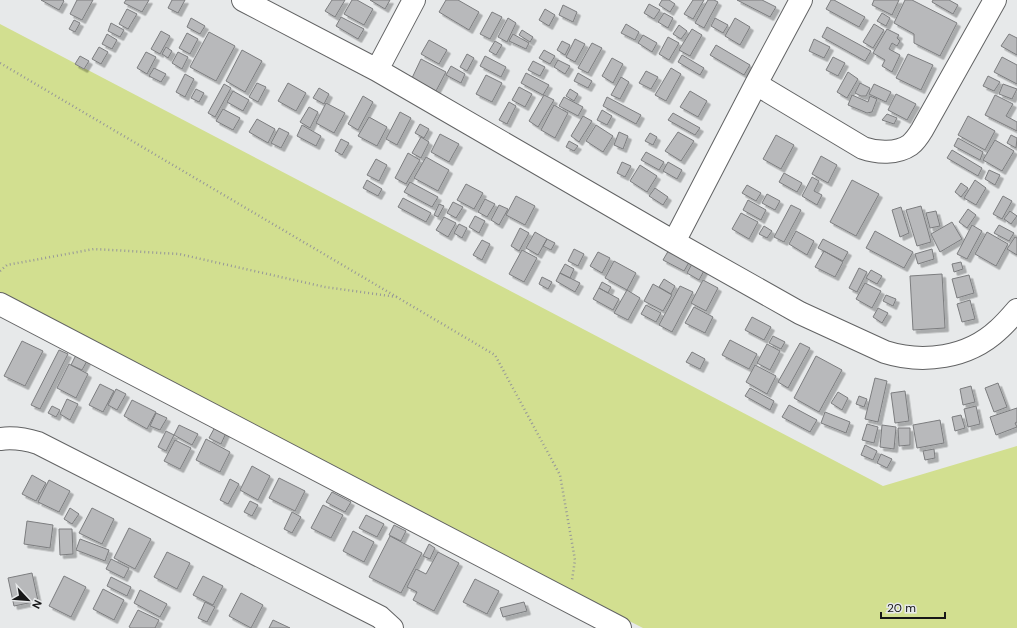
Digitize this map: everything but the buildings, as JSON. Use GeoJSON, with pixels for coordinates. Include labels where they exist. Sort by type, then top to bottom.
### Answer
{"type":"FeatureCollection","features":[{"type":"Feature","properties":{"kind":"street"},"geometry":{"type":"LineString","coordinates":[[243,0],[377,70],[800,313],[885,352],[896,356],[914,358],[959,353],[983,341],[998,331],[1017,310]]}},
{"type":"Feature","properties":{"kind":"street"},"geometry":{"type":"LineString","coordinates":[[377,70],[414,0]]}},
{"type":"Feature","properties":{"kind":"street"},"geometry":{"type":"LineString","coordinates":[[674,242],[801,0]]}},
{"type":"Feature","properties":{"kind":"street"},"geometry":{"type":"LineString","coordinates":[[756,84],[863,148],[870,150],[895,151],[910,144],[922,130],[995,0]]}},
{"type":"Feature","properties":{"kind":"street"},"geometry":{"type":"LineString","coordinates":[[0,304],[418,521],[620,628]]}},
{"type":"Feature","properties":{"kind":"street"},"geometry":{"type":"LineString","coordinates":[[0,439],[11,437],[22,438],[38,443],[380,618],[392,628]]}},
{"type":"Feature","properties":{"kind":"path"},"geometry":{"type":"LineString","coordinates":[[0,63],[495,355],[560,475],[575,560],[570,602]]}},
{"type":"Feature","properties":{"kind":"path"},"geometry":{"type":"LineString","coordinates":[[0,272],[7,265],[94,249],[179,254],[325,287],[398,298]]}},
{"type":"Feature","properties":{"kind":"green space"},"geometry":{"type":"Polygon","coordinates":[[[0,24],[883,486],[1017,446],[1017,628],[643,628],[0,302],[0,24]]]}}]}
